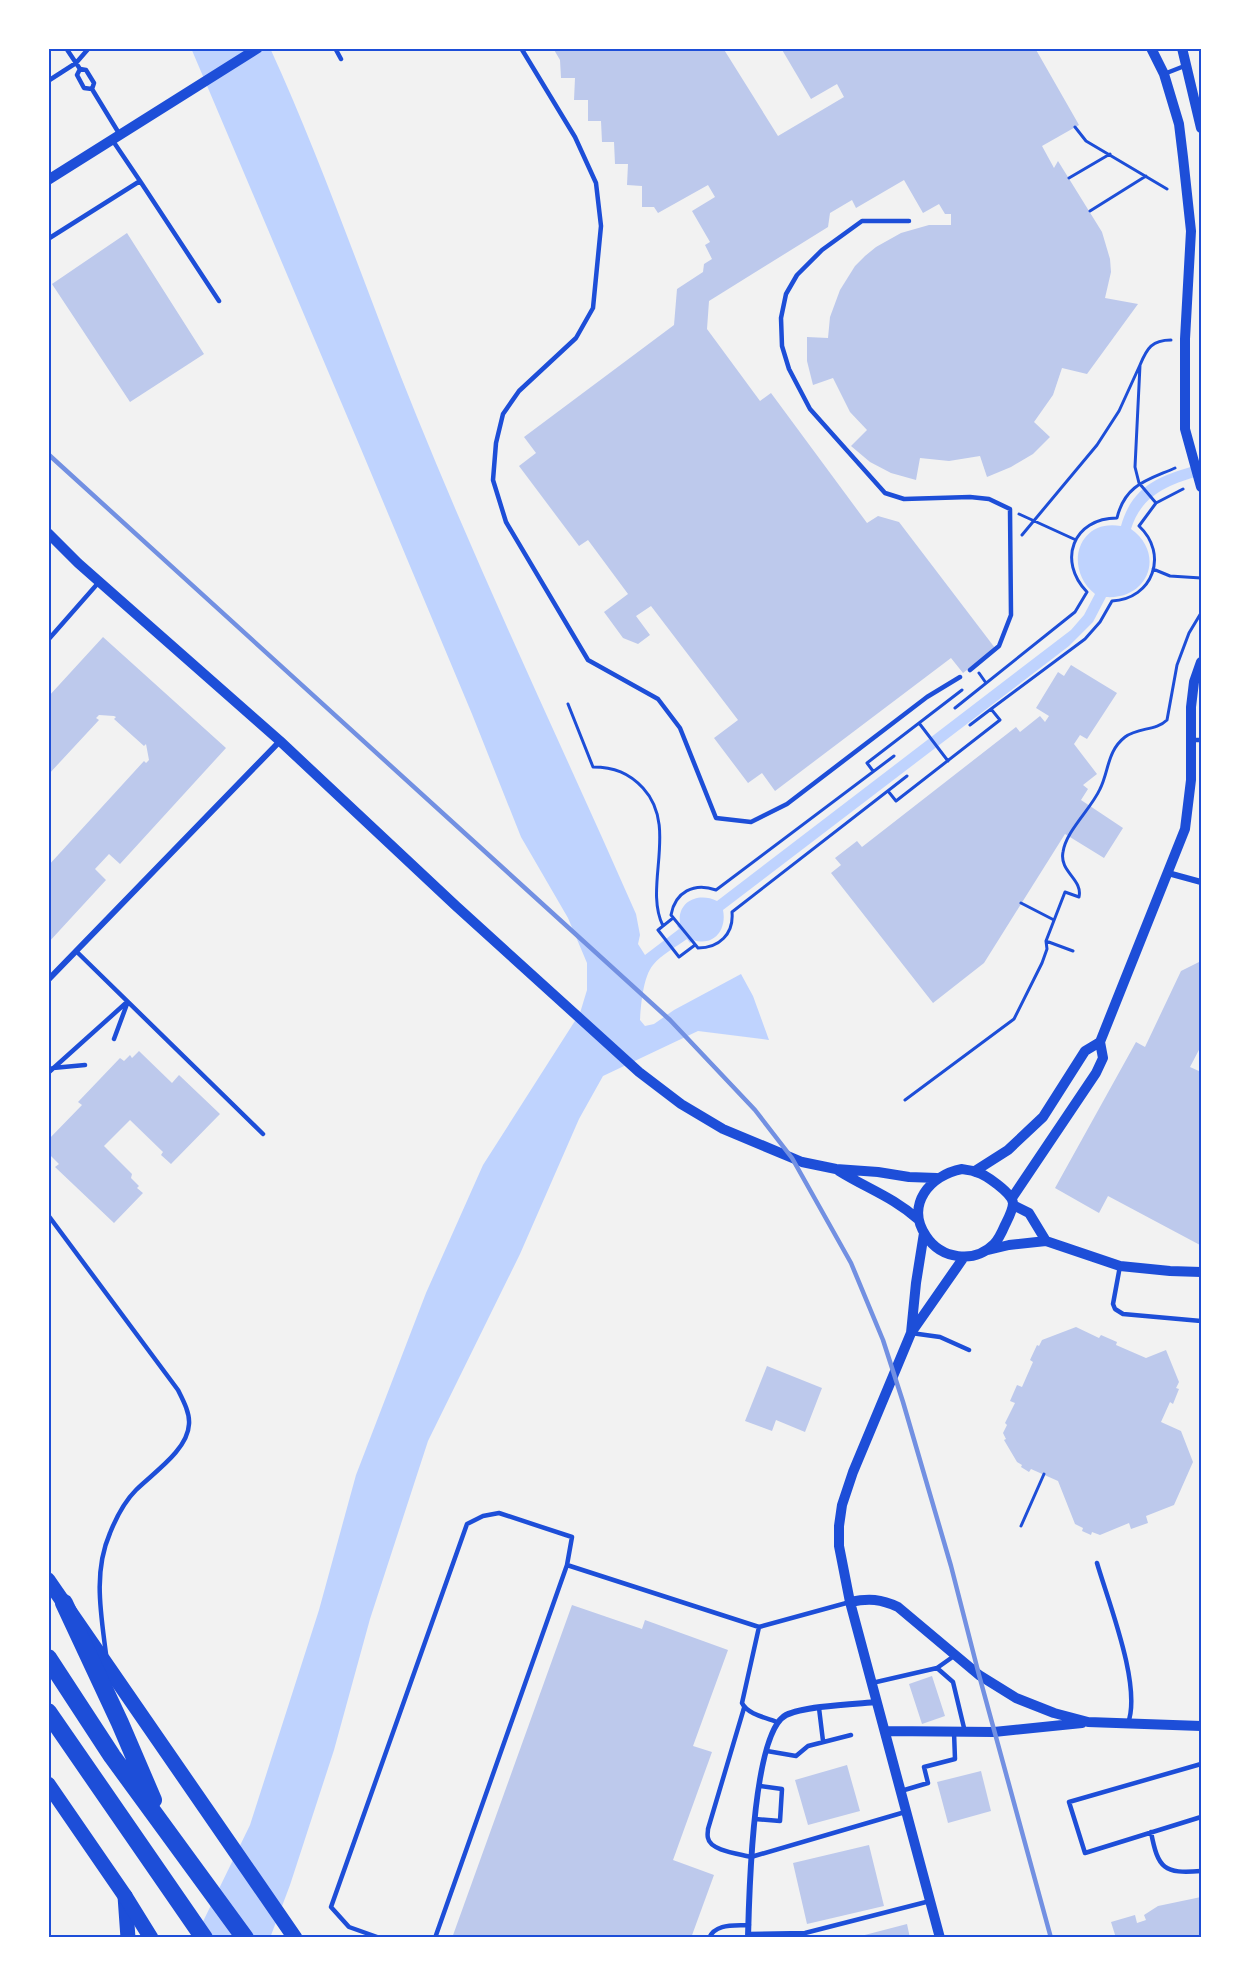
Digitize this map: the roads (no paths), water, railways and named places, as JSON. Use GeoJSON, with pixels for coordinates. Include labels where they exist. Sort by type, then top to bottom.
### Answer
{"type":"FeatureCollection","features":[{"type":"Feature","properties":{"kind":"highway"},"geometry":{"type":"LineString","coordinates":[[64,1603],[171,1837]]}},
{"type":"Feature","properties":{"kind":"highway"},"geometry":{"type":"LineString","coordinates":[[48,1658],[112,1756],[245,1938]]}},
{"type":"Feature","properties":{"kind":"highway"},"geometry":{"type":"LineString","coordinates":[[48,1712],[204,1938]]}},
{"type":"Feature","properties":{"kind":"main road"},"geometry":{"type":"LineString","coordinates":[[48,1580],[295,1938]]}},
{"type":"Feature","properties":{"kind":"main road"},"geometry":{"type":"LineString","coordinates":[[48,1784],[151,1938]]}},
{"type":"Feature","properties":{"kind":"main road"},"geometry":{"type":"LineString","coordinates":[[125,1896],[128,1938]]}},
{"type":"Feature","properties":{"kind":"street"},"geometry":{"type":"LineString","coordinates":[[48,180],[258,48]]}},
{"type":"Feature","properties":{"kind":"street"},"geometry":{"type":"LineString","coordinates":[[1151,48],[1164,74],[1179,124],[1191,231],[1184,399],[1185,429],[1201,487]]}},
{"type":"Feature","properties":{"kind":"street"},"geometry":{"type":"LineString","coordinates":[[1182,48],[1201,128]]}},
{"type":"Feature","properties":{"kind":"street"},"geometry":{"type":"LineString","coordinates":[[48,533],[99,582],[280,741],[456,906],[639,1072],[681,1104],[723,1129],[802,1162],[836,1169],[937,1178]]}},
{"type":"Feature","properties":{"kind":"street"},"geometry":{"type":"LineString","coordinates":[[987,1250],[1000,1236],[1012,1202],[1096,1073],[1103,1058],[1100,1042],[1185,829],[1196,740],[1192,695],[1201,662]]}},
{"type":"Feature","properties":{"kind":"street"},"geometry":{"type":"LineString","coordinates":[[48,980],[280,741]]}},
{"type":"Feature","properties":{"kind":"street"},"geometry":{"type":"LineString","coordinates":[[1168,873],[1201,882]]}},
{"type":"Feature","properties":{"kind":"street"},"geometry":{"type":"LineString","coordinates":[[975,1171],[1008,1150],[1043,1117],[1085,1051],[1100,1042]]}},
{"type":"Feature","properties":{"kind":"street"},"geometry":{"type":"LineString","coordinates":[[836,1169],[859,1184],[889,1197],[919,1220]]}},
{"type":"Feature","properties":{"kind":"street"},"geometry":{"type":"LineString","coordinates":[[1046,1241],[1029,1213],[1012,1202],[987,1177],[975,1171],[962,1169],[949,1172],[928,1186],[922,1197],[919,1220],[924,1233],[931,1244],[952,1256],[972,1256],[1009,1245],[1046,1241],[1120,1266],[1201,1272]]}},
{"type":"Feature","properties":{"kind":"street"},"geometry":{"type":"LineString","coordinates":[[911,1334],[924,1233]]}},
{"type":"Feature","properties":{"kind":"street"},"geometry":{"type":"LineString","coordinates":[[940,1938],[850,1602],[839,1546],[839,1526],[842,1505],[853,1473],[911,1334],[964,1257]]}},
{"type":"Feature","properties":{"kind":"street"},"geometry":{"type":"LineString","coordinates":[[850,1602],[872,1599],[884,1600],[898,1606],[979,1675],[1016,1698],[1054,1713],[1088,1722]]}},
{"type":"Feature","properties":{"kind":"street"},"geometry":{"type":"LineString","coordinates":[[748,1936],[755,1819],[767,1751],[777,1722],[795,1712],[877,1702]]}},
{"type":"Feature","properties":{"kind":"street"},"geometry":{"type":"LineString","coordinates":[[885,1731],[994,1732],[1088,1722],[1201,1726]]}},
{"type":"Feature","properties":{"kind":"lane"},"geometry":{"type":"LineString","coordinates":[[66,48],[80,69],[86,70],[94,83],[92,89],[140,182],[219,302]]}},
{"type":"Feature","properties":{"kind":"lane"},"geometry":{"type":"LineString","coordinates":[[48,81],[76,63],[88,48]]}},
{"type":"Feature","properties":{"kind":"lane"},"geometry":{"type":"LineString","coordinates":[[335,48],[341,59]]}},
{"type":"Feature","properties":{"kind":"lane"},"geometry":{"type":"LineString","coordinates":[[521,48],[575,137],[596,183],[601,226],[593,308],[576,338],[519,391],[503,414],[496,443],[493,480],[506,522],[588,660],[658,699],[680,728],[716,818],[751,822],[787,804],[927,697],[960,677]]}},
{"type":"Feature","properties":{"kind":"lane"},"geometry":{"type":"LineString","coordinates":[[1164,74],[1187,65]]}},
{"type":"Feature","properties":{"kind":"lane"},"geometry":{"type":"LineString","coordinates":[[80,69],[76,75],[84,88],[92,89]]}},
{"type":"Feature","properties":{"kind":"lane"},"geometry":{"type":"LineString","coordinates":[[48,239],[140,182]]}},
{"type":"Feature","properties":{"kind":"lane"},"geometry":{"type":"LineString","coordinates":[[909,221],[862,221],[822,250],[797,275],[786,294],[781,318],[782,346],[789,369],[810,409],[885,493],[904,499],[970,497],[989,499],[1010,509],[1011,615],[999,646],[970,670]]}},
{"type":"Feature","properties":{"kind":"lane"},"geometry":{"type":"LineString","coordinates":[[48,640],[99,582]]}},
{"type":"Feature","properties":{"kind":"lane"},"geometry":{"type":"LineString","coordinates":[[76,951],[263,1134]]}},
{"type":"Feature","properties":{"kind":"lane"},"geometry":{"type":"LineString","coordinates":[[114,1039],[128,1002]]}},
{"type":"Feature","properties":{"kind":"lane"},"geometry":{"type":"LineString","coordinates":[[48,1073],[128,1002]]}},
{"type":"Feature","properties":{"kind":"lane"},"geometry":{"type":"LineString","coordinates":[[53,1068],[85,1065]]}},
{"type":"Feature","properties":{"kind":"lane"},"geometry":{"type":"LineString","coordinates":[[48,1215],[178,1390],[190,1423],[186,1439],[165,1464],[134,1491],[124,1505],[104,1548],[98,1594],[107,1663]]}},
{"type":"Feature","properties":{"kind":"lane"},"geometry":{"type":"LineString","coordinates":[[1120,1266],[1113,1304],[1117,1311],[1123,1314],[1201,1321]]}},
{"type":"Feature","properties":{"kind":"lane"},"geometry":{"type":"LineString","coordinates":[[911,1334],[940,1337],[969,1350]]}},
{"type":"Feature","properties":{"kind":"lane"},"geometry":{"type":"LineString","coordinates":[[380,1938],[349,1927],[331,1907],[468,1524],[483,1516],[500,1513],[572,1537],[567,1565],[435,1938]]}},
{"type":"Feature","properties":{"kind":"lane"},"geometry":{"type":"LineString","coordinates":[[1097,1563],[1130,1675],[1132,1704],[1127,1723]]}},
{"type":"Feature","properties":{"kind":"lane"},"geometry":{"type":"LineString","coordinates":[[567,1565],[759,1627],[850,1602]]}},
{"type":"Feature","properties":{"kind":"lane"},"geometry":{"type":"LineString","coordinates":[[759,1627],[742,1703],[744,1708],[708,1828],[708,1839],[711,1845],[752,1857],[907,1812]]}},
{"type":"Feature","properties":{"kind":"lane"},"geometry":{"type":"LineString","coordinates":[[872,1683],[937,1668],[956,1655]]}},
{"type":"Feature","properties":{"kind":"lane"},"geometry":{"type":"LineString","coordinates":[[901,1791],[928,1783],[924,1767],[955,1759],[959,1732],[953,1682],[937,1668]]}},
{"type":"Feature","properties":{"kind":"lane"},"geometry":{"type":"LineString","coordinates":[[744,1708],[777,1722]]}},
{"type":"Feature","properties":{"kind":"lane"},"geometry":{"type":"LineString","coordinates":[[819,1708],[823,1741]]}},
{"type":"Feature","properties":{"kind":"lane"},"geometry":{"type":"LineString","coordinates":[[767,1751],[796,1756],[807,1746],[852,1735]]}},
{"type":"Feature","properties":{"kind":"lane"},"geometry":{"type":"LineString","coordinates":[[1201,1764],[1069,1802],[1085,1853],[1201,1817]]}},
{"type":"Feature","properties":{"kind":"lane"},"geometry":{"type":"LineString","coordinates":[[755,1819],[780,1821],[782,1789],[760,1786]]}},
{"type":"Feature","properties":{"kind":"lane"},"geometry":{"type":"LineString","coordinates":[[1151,1832],[1155,1856],[1165,1868],[1177,1873],[1201,1871]]}},
{"type":"Feature","properties":{"kind":"lane"},"geometry":{"type":"LineString","coordinates":[[748,1936],[805,1933],[930,1901]]}},
{"type":"Feature","properties":{"kind":"lane"},"geometry":{"type":"LineString","coordinates":[[709,1938],[714,1930],[721,1926],[749,1925]]}},
{"type":"Feature","properties":{"kind":"water"},"geometry":{"type":"Polygon","coordinates":[[[191,48],[270,48],[309,139],[443,480],[636,914],[640,935],[638,944],[645,955],[679,929],[677,926],[680,923],[682,909],[691,900],[710,898],[717,901],[1071,630],[1084,615],[1095,594],[1085,583],[1080,571],[1078,559],[1085,537],[1094,530],[1106,526],[1121,526],[1133,500],[1151,483],[1174,472],[1201,464],[1201,475],[1158,493],[1142,507],[1136,517],[1131,529],[1142,539],[1150,562],[1142,583],[1133,591],[1121,596],[1106,597],[1093,622],[1069,646],[723,910],[721,930],[713,939],[700,942],[693,940],[690,943],[687,939],[653,965],[643,991],[640,1020],[645,1026],[654,1024],[674,1010],[741,974],[753,996],[769,1040],[698,1031],[603,1076],[579,1119],[520,1254],[428,1441],[370,1619],[334,1750],[290,1885],[270,1938],[195,1938],[250,1825],[319,1610],[356,1475],[426,1293],[483,1165],[580,1013],[587,990],[587,963],[568,918],[521,837],[472,714],[191,48]]]}},
{"type":"Feature","properties":{"kind":"railway"},"geometry":{"type":"LineString","coordinates":[[48,454],[670,1020],[755,1110],[792,1158],[851,1263],[883,1340],[951,1566],[1051,1938]]}}]}
